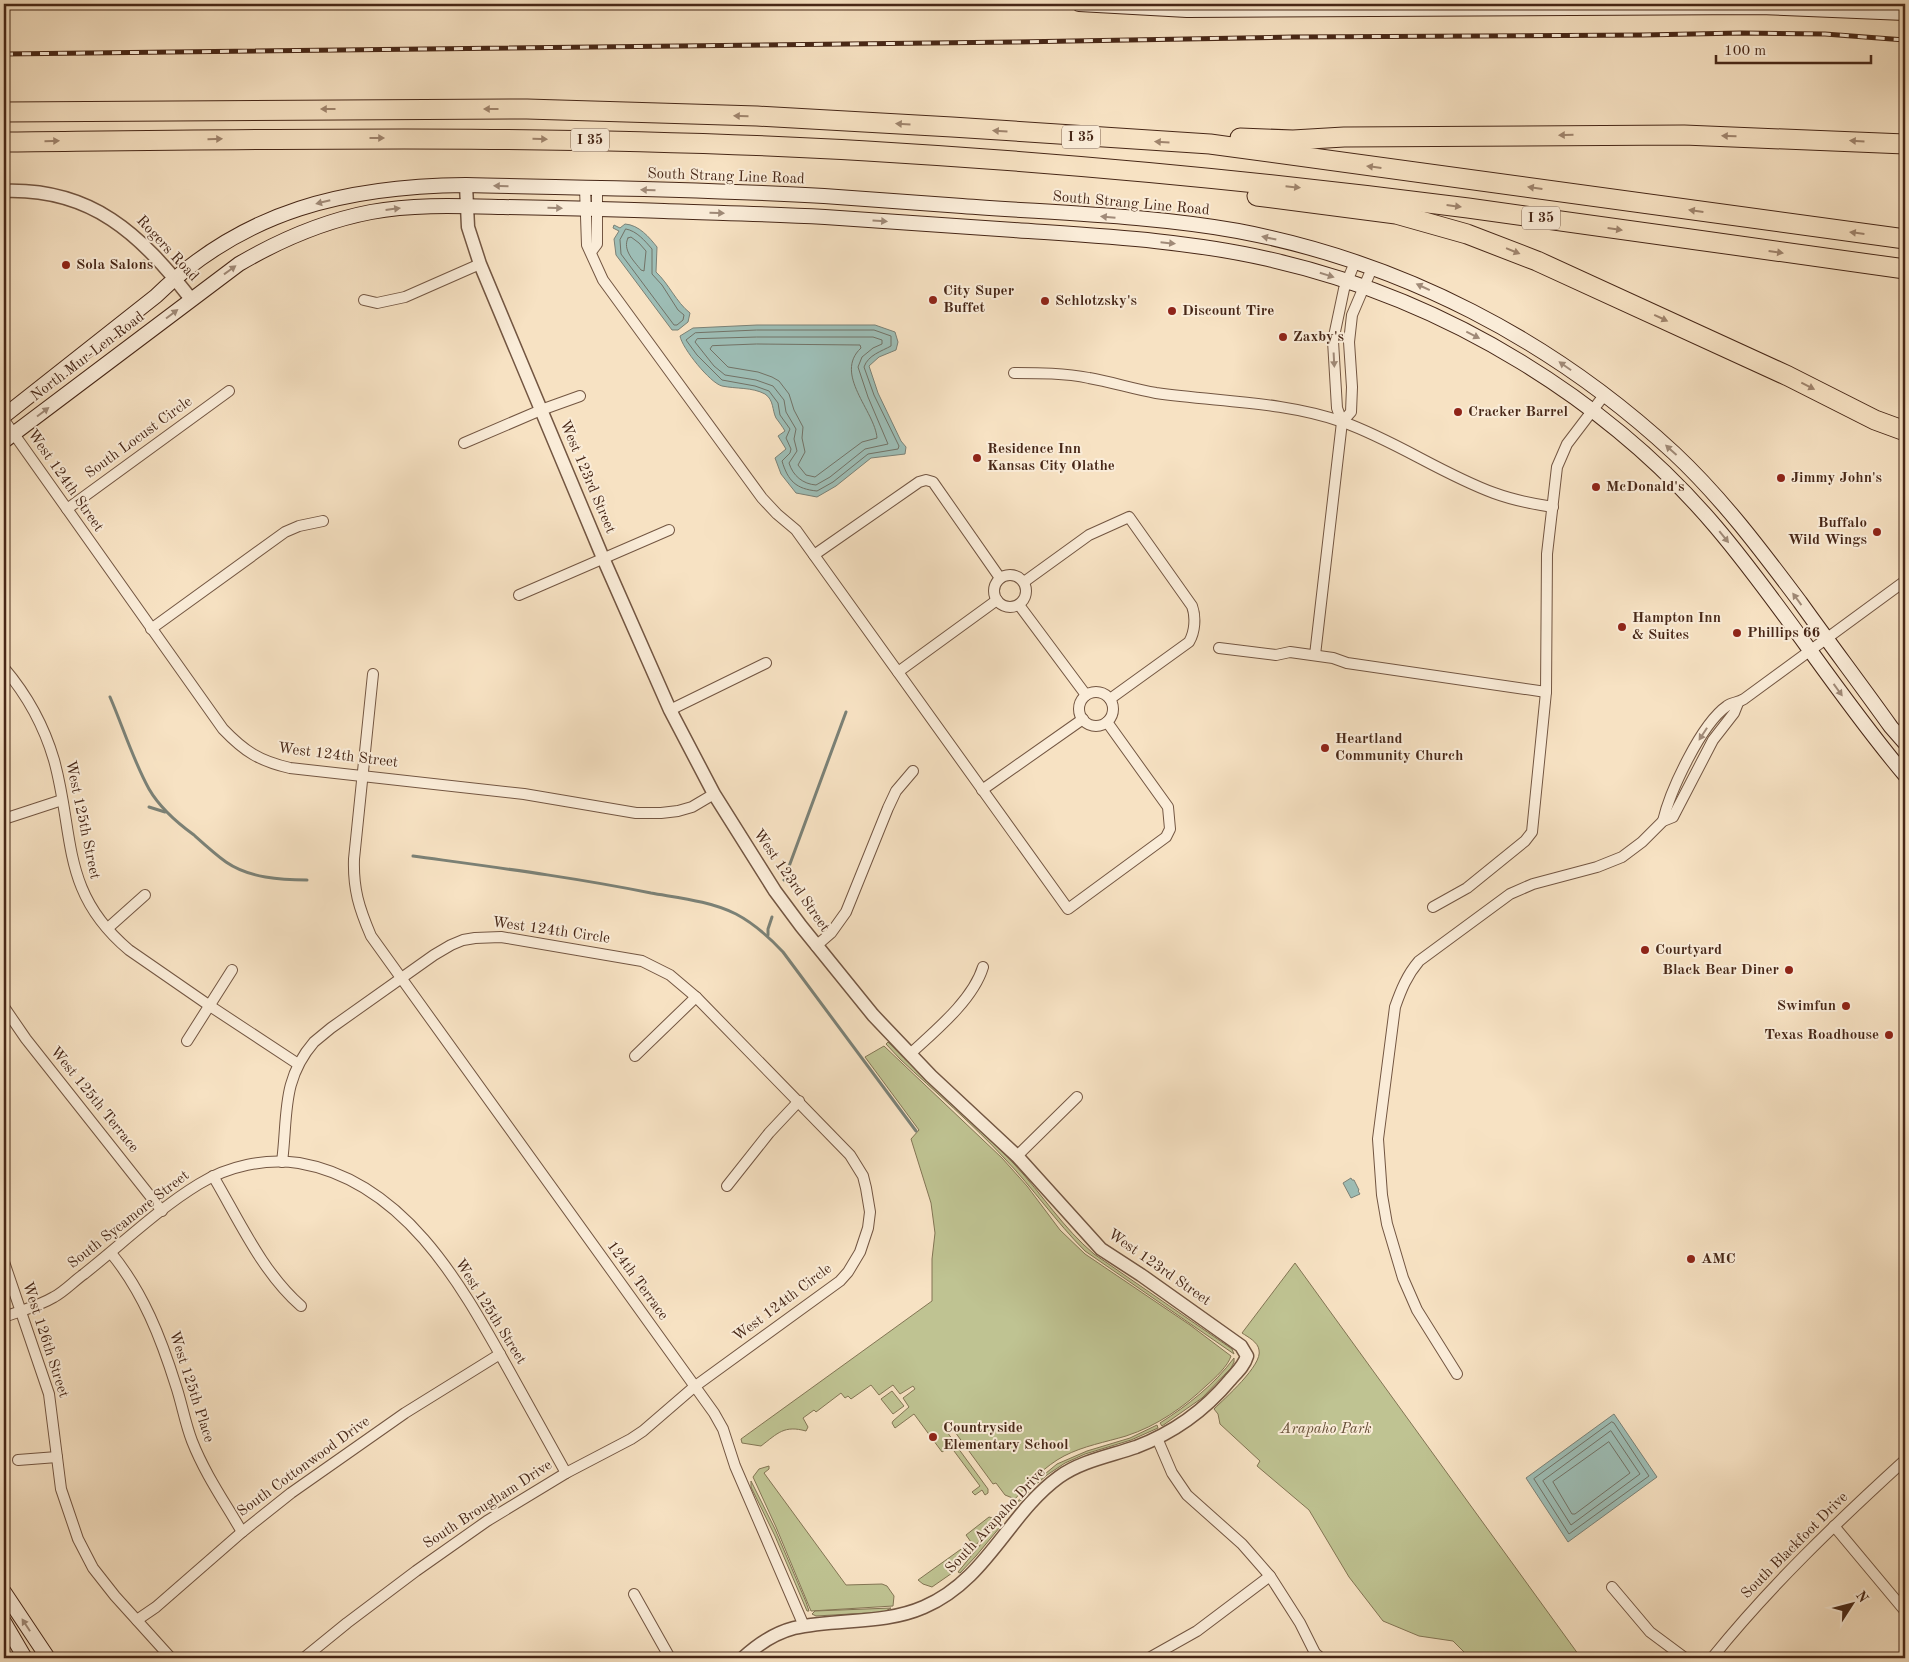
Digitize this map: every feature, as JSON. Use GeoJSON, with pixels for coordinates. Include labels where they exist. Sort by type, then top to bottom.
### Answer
{"type":"FeatureCollection","features":[{"type":"Feature","properties":{"kind":"highway","name":"I 35"},"geometry":{"type":"LineString","coordinates":[[4,112],[537,109],[787,118],[1210,144],[1905,239]]}},
{"type":"Feature","properties":{"kind":"highway"},"geometry":{"type":"LineString","coordinates":[[1210,144],[1228,138],[1293,140],[1684,135],[1905,144]]}},
{"type":"Feature","properties":{"kind":"highway","name":"I 35"},"geometry":{"type":"LineString","coordinates":[[4,142],[376,138],[622,140],[867,151],[1175,175],[1325,190],[1471,208],[1905,269]]}},
{"type":"Feature","properties":{"kind":"highway"},"geometry":{"type":"LineString","coordinates":[[1175,175],[1192,187],[1396,214],[1467,234],[1537,261],[1788,376],[1875,420],[1905,431]]}},
{"type":"Feature","properties":{"kind":"main road"},"geometry":{"type":"LineString","coordinates":[[1079,4],[1187,10],[1462,6],[1760,7],[1905,14]]}},
{"type":"Feature","properties":{"kind":"main road","name":"South Strang Line Road"},"geometry":{"type":"LineString","coordinates":[[175,278],[229,241],[272,218],[342,197],[371,191],[429,185],[591,188],[821,196],[1189,224],[1274,239],[1318,250],[1414,283],[1452,301],[1519,336],[1605,394],[1675,454],[1728,508],[1760,548],[1891,727],[1905,743]]}},
{"type":"Feature","properties":{"kind":"main road"},"geometry":{"type":"LineString","coordinates":[[191,299],[239,264],[264,249],[316,227],[372,212],[419,207],[466,206],[591,209],[820,217],[1112,237],[1231,251],[1269,259],[1365,286],[1411,305],[1482,340],[1529,367],[1593,411],[1648,458],[1713,523],[1755,575],[1876,740],[1905,775]]}},
{"type":"Feature","properties":{"kind":"main road","name":"North Mur-Len Road"},"geometry":{"type":"LineString","coordinates":[[4,418],[156,296],[175,278]]}},
{"type":"Feature","properties":{"kind":"main road","name":"North Mur-Len Road"},"geometry":{"type":"LineString","coordinates":[[9,438],[191,299]]}},
{"type":"Feature","properties":{"kind":"main road"},"geometry":{"type":"LineString","coordinates":[[4,1592],[48,1658]]}},
{"type":"Feature","properties":{"kind":"main road"},"geometry":{"type":"LineString","coordinates":[[4,1622],[25,1658]]}},
{"type":"Feature","properties":{"kind":"street","name":"West 123rd Street"},"geometry":{"type":"LineString","coordinates":[[466,185],[468,227],[480,264],[603,558],[670,710],[714,794],[775,891],[816,946],[873,1015],[910,1054],[1017,1156],[1101,1249],[1241,1346],[1247,1356]]}},
{"type":"Feature","properties":{"kind":"street"},"geometry":{"type":"LineString","coordinates":[[591,188],[587,245],[603,280],[762,498],[796,530],[1068,909],[1166,837],[1170,829],[1168,807],[1107,722]]}},
{"type":"Feature","properties":{"kind":"street","name":"Rogers Road"},"geometry":{"type":"LineString","coordinates":[[4,191],[38,192],[55,195],[103,214],[121,225],[143,243],[175,278],[191,299]]}},
{"type":"Feature","properties":{"kind":"street"},"geometry":{"type":"LineString","coordinates":[[1315,655],[1342,422],[1337,408],[1333,341],[1338,310],[1354,262]]}},
{"type":"Feature","properties":{"kind":"street"},"geometry":{"type":"LineString","coordinates":[[364,300],[377,303],[405,297],[480,264]]}},
{"type":"Feature","properties":{"kind":"street"},"geometry":{"type":"LineString","coordinates":[[1342,422],[1351,412],[1352,387],[1349,342],[1352,315],[1372,268]]}},
{"type":"Feature","properties":{"kind":"street"},"geometry":{"type":"LineString","coordinates":[[1014,373],[1065,374],[1156,393],[1281,406],[1310,412],[1375,435],[1464,481],[1523,502],[1553,507]]}},
{"type":"Feature","properties":{"kind":"street","name":"South Locust Circle"},"geometry":{"type":"LineString","coordinates":[[67,509],[229,391]]}},
{"type":"Feature","properties":{"kind":"street"},"geometry":{"type":"LineString","coordinates":[[1433,906],[1467,888],[1525,841],[1532,832],[1546,692],[1546,554],[1557,467],[1567,444],[1605,394]]}},
{"type":"Feature","properties":{"kind":"street","name":"West 123rd Street"},"geometry":{"type":"LineString","coordinates":[[464,443],[541,410],[580,396]]}},
{"type":"Feature","properties":{"kind":"street","name":"West 124th Street"},"geometry":{"type":"LineString","coordinates":[[4,418],[9,438],[67,509],[223,729],[241,747],[258,758],[276,765],[524,794],[636,813],[661,814],[678,811],[692,807],[714,794]]}},
{"type":"Feature","properties":{"kind":"street"},"geometry":{"type":"LineString","coordinates":[[814,556],[919,482],[926,480],[933,482],[1000,578]]}},
{"type":"Feature","properties":{"kind":"street"},"geometry":{"type":"LineString","coordinates":[[1024,582],[1089,535],[1129,517],[1192,606],[1195,614],[1192,636],[1189,642],[1110,699]]}},
{"type":"Feature","properties":{"kind":"street"},"geometry":{"type":"LineString","coordinates":[[151,629],[285,532],[299,526],[323,521]]}},
{"type":"Feature","properties":{"kind":"street","name":"West 123rd Street"},"geometry":{"type":"LineString","coordinates":[[519,595],[669,530]]}},
{"type":"Feature","properties":{"kind":"street"},"geometry":{"type":"LineString","coordinates":[[1010,574],[1024,582],[1026,597],[1019,605],[1007,607],[997,600],[994,586],[1000,578],[1010,574]]}},
{"type":"Feature","properties":{"kind":"street"},"geometry":{"type":"LineString","coordinates":[[1457,1374],[1417,1310],[1403,1278],[1387,1224],[1382,1195],[1378,1139],[1395,1007],[1408,976],[1419,961],[1510,894],[1533,884],[1597,867],[1622,857],[1642,842],[1663,822],[1666,810],[1701,736],[1716,715],[1729,704],[1738,703],[1905,581]]}},
{"type":"Feature","properties":{"kind":"street"},"geometry":{"type":"LineString","coordinates":[[898,672],[997,600]]}},
{"type":"Feature","properties":{"kind":"street"},"geometry":{"type":"LineString","coordinates":[[1019,605],[1086,695]]}},
{"type":"Feature","properties":{"kind":"street"},"geometry":{"type":"LineString","coordinates":[[1218,648],[1276,655],[1290,652],[1315,655],[1347,663],[1546,692]]}},
{"type":"Feature","properties":{"kind":"street"},"geometry":{"type":"LineString","coordinates":[[670,710],[766,663]]}},
{"type":"Feature","properties":{"kind":"street","name":"West 125th Street"},"geometry":{"type":"LineString","coordinates":[[4,668],[23,693],[40,723],[54,760],[74,866],[79,884],[94,912],[128,950],[298,1064]]}},
{"type":"Feature","properties":{"kind":"street","name":"124th Terrace"},"geometry":{"type":"LineString","coordinates":[[373,674],[353,881],[360,911],[371,936],[723,1429],[735,1466],[804,1626]]}},
{"type":"Feature","properties":{"kind":"street"},"geometry":{"type":"LineString","coordinates":[[1099,692],[1110,699],[1113,708],[1107,722],[1097,726],[1083,719],[1079,709],[1086,695],[1099,692]]}},
{"type":"Feature","properties":{"kind":"street"},"geometry":{"type":"LineString","coordinates":[[982,790],[1083,719]]}},
{"type":"Feature","properties":{"kind":"street"},"geometry":{"type":"LineString","coordinates":[[816,946],[831,932],[846,912],[888,808],[896,791],[912,771]]}},
{"type":"Feature","properties":{"kind":"street"},"geometry":{"type":"LineString","coordinates":[[4,819],[62,800]]}},
{"type":"Feature","properties":{"kind":"street"},"geometry":{"type":"LineString","coordinates":[[108,928],[145,895]]}},
{"type":"Feature","properties":{"kind":"street","name":"West 124th Circle"},"geometry":{"type":"LineString","coordinates":[[401,978],[451,945],[475,938],[500,937],[642,962],[670,975],[696,997],[850,1155],[862,1176],[870,1212],[865,1241],[855,1262],[840,1281],[694,1388]]}},
{"type":"Feature","properties":{"kind":"street"},"geometry":{"type":"LineString","coordinates":[[910,1054],[965,1000],[979,980],[983,967]]}},
{"type":"Feature","properties":{"kind":"street"},"geometry":{"type":"LineString","coordinates":[[187,1041],[232,970]]}},
{"type":"Feature","properties":{"kind":"street"},"geometry":{"type":"LineString","coordinates":[[282,1162],[288,1094],[292,1077],[298,1064],[314,1042],[401,978]]}},
{"type":"Feature","properties":{"kind":"street"},"geometry":{"type":"LineString","coordinates":[[635,1056],[696,997]]}},
{"type":"Feature","properties":{"kind":"street","name":"West 125th Terrace"},"geometry":{"type":"LineString","coordinates":[[4,1007],[26,1039],[162,1211]]}},
{"type":"Feature","properties":{"kind":"street"},"geometry":{"type":"LineString","coordinates":[[1017,1156],[1077,1097]]}},
{"type":"Feature","properties":{"kind":"street"},"geometry":{"type":"LineString","coordinates":[[727,1186],[769,1133],[798,1101]]}},
{"type":"Feature","properties":{"kind":"street","name":"South Sycamore Street"},"geometry":{"type":"LineString","coordinates":[[4,1317],[56,1296],[184,1194],[213,1176],[246,1165],[282,1162],[308,1165],[332,1172],[365,1188]]}},
{"type":"Feature","properties":{"kind":"street"},"geometry":{"type":"LineString","coordinates":[[213,1176],[272,1276],[285,1292],[301,1306]]}},
{"type":"Feature","properties":{"kind":"street","name":"West 125th Street"},"geometry":{"type":"LineString","coordinates":[[365,1188],[390,1205],[420,1233],[470,1302],[566,1473]]}},
{"type":"Feature","properties":{"kind":"street","name":"West 125th Place"},"geometry":{"type":"LineString","coordinates":[[111,1253],[126,1273],[155,1326],[167,1357],[192,1440],[206,1473],[242,1532]]}},
{"type":"Feature","properties":{"kind":"street","name":"West 126th Street"},"geometry":{"type":"LineString","coordinates":[[4,1262],[49,1394],[61,1490],[78,1539],[93,1568],[171,1658]]}},
{"type":"Feature","properties":{"kind":"street","name":"South Cottonwood Drive"},"geometry":{"type":"LineString","coordinates":[[137,1620],[156,1607],[242,1532],[291,1493],[405,1413],[500,1354]]}},
{"type":"Feature","properties":{"kind":"street","name":"South Arapaho Drive"},"geometry":{"type":"LineString","coordinates":[[743,1658],[770,1638],[792,1629],[804,1626],[893,1617],[927,1606],[948,1593],[977,1569],[1034,1501],[1059,1478],[1079,1465],[1157,1438],[1179,1425],[1213,1401],[1244,1365],[1247,1356]]}},
{"type":"Feature","properties":{"kind":"street","name":"South Brougham Drive"},"geometry":{"type":"LineString","coordinates":[[304,1658],[347,1623],[451,1546],[566,1473],[631,1439],[694,1388]]}},
{"type":"Feature","properties":{"kind":"street"},"geometry":{"type":"LineString","coordinates":[[1157,1438],[1172,1474],[1187,1495],[1242,1544],[1270,1576],[1300,1623],[1315,1653],[1320,1658]]}},
{"type":"Feature","properties":{"kind":"street"},"geometry":{"type":"LineString","coordinates":[[18,1460],[57,1457]]}},
{"type":"Feature","properties":{"kind":"street","name":"South Blackfoot Drive"},"geometry":{"type":"LineString","coordinates":[[1712,1658],[1742,1621],[1794,1564],[1905,1460]]}},
{"type":"Feature","properties":{"kind":"street"},"geometry":{"type":"LineString","coordinates":[[1834,1526],[1905,1611]]}},
{"type":"Feature","properties":{"kind":"street"},"geometry":{"type":"LineString","coordinates":[[1149,1658],[1197,1630],[1270,1576]]}},
{"type":"Feature","properties":{"kind":"street"},"geometry":{"type":"LineString","coordinates":[[1612,1587],[1650,1632],[1685,1658]]}},
{"type":"Feature","properties":{"kind":"street"},"geometry":{"type":"LineString","coordinates":[[634,1594],[670,1658]]}},
{"type":"Feature","properties":{"kind":"green space"},"geometry":{"type":"Polygon","coordinates":[[[888,1042],[1000,1149],[1025,1176],[1062,1222],[1094,1254],[1232,1349],[1234,1354],[1085,1251],[993,1146],[900,1059],[886,1044],[888,1042]]]}},
{"type":"Feature","properties":{"kind":"green space"},"geometry":{"type":"Polygon","coordinates":[[[884,1046],[1002,1158],[1027,1186],[1060,1230],[1085,1254],[1190,1325],[1231,1356],[1224,1368],[1214,1379],[1170,1415],[1137,1432],[1064,1456],[1044,1470],[1015,1499],[1005,1495],[996,1483],[993,1484],[947,1421],[942,1425],[955,1443],[942,1452],[914,1414],[895,1428],[892,1423],[909,1407],[903,1398],[915,1389],[913,1386],[900,1394],[893,1385],[879,1395],[871,1385],[851,1399],[848,1396],[845,1398],[841,1393],[816,1412],[814,1410],[803,1418],[808,1427],[806,1431],[792,1429],[782,1431],[761,1446],[742,1443],[741,1439],[932,1301],[932,1259],[935,1233],[931,1203],[911,1139],[919,1130],[865,1057],[884,1046]]]}},
{"type":"Feature","properties":{"kind":"green space","name":"Arapaho Park"},"geometry":{"type":"Polygon","coordinates":[[[1295,1263],[1581,1658],[1470,1658],[1453,1641],[1419,1636],[1383,1621],[1349,1577],[1309,1510],[1257,1466],[1260,1461],[1220,1424],[1218,1414],[1214,1409],[1249,1373],[1259,1356],[1257,1345],[1242,1333],[1295,1263]]]}},
{"type":"Feature","properties":{"kind":"green space"},"geometry":{"type":"Polygon","coordinates":[[[1234,1358],[1231,1368],[1202,1398],[1162,1426],[1160,1423],[1200,1394],[1234,1358]]]}},
{"type":"Feature","properties":{"kind":"green space"},"geometry":{"type":"Polygon","coordinates":[[[892,1391],[904,1406],[893,1414],[881,1399],[892,1391]]]}},
{"type":"Feature","properties":{"kind":"green space"},"geometry":{"type":"Polygon","coordinates":[[[1157,1425],[1158,1428],[1131,1440],[1085,1454],[1065,1463],[1047,1475],[1022,1500],[1017,1502],[1034,1483],[1057,1464],[1087,1451],[1130,1438],[1157,1425]]]}},
{"type":"Feature","properties":{"kind":"green space"},"geometry":{"type":"Polygon","coordinates":[[[958,1448],[988,1489],[988,1493],[985,1495],[982,1490],[975,1495],[972,1492],[980,1486],[954,1451],[958,1448]]]}},
{"type":"Feature","properties":{"kind":"green space"},"geometry":{"type":"Polygon","coordinates":[[[769,1466],[769,1469],[764,1473],[846,1585],[882,1584],[887,1586],[894,1596],[893,1606],[811,1611],[753,1477],[759,1469],[769,1466]]]}},
{"type":"Feature","properties":{"kind":"green space"},"geometry":{"type":"Polygon","coordinates":[[[751,1481],[775,1529],[809,1611],[807,1611],[775,1536],[751,1487],[751,1481]]]}},
{"type":"Feature","properties":{"kind":"green space"},"geometry":{"type":"Polygon","coordinates":[[[989,1517],[997,1519],[955,1571],[932,1587],[918,1580],[971,1542],[966,1535],[989,1517]]]}},
{"type":"Feature","properties":{"kind":"green space"},"geometry":{"type":"Polygon","coordinates":[[[999,1522],[1000,1527],[976,1556],[960,1573],[958,1572],[999,1522]]]}},
{"type":"Feature","properties":{"kind":"green space"},"geometry":{"type":"Polygon","coordinates":[[[891,1608],[884,1612],[816,1616],[812,1614],[815,1611],[891,1608]]]}},
{"type":"Feature","properties":{"kind":"water"},"geometry":{"type":"Polygon","coordinates":[[[625,224],[639,229],[657,247],[656,272],[690,313],[688,322],[678,330],[672,330],[616,255],[614,239],[619,231],[613,228],[614,225],[620,228],[625,224]]]}},
{"type":"Feature","properties":{"kind":"water"},"geometry":{"type":"Polygon","coordinates":[[[757,325],[875,325],[895,332],[898,342],[896,350],[879,357],[869,366],[878,393],[901,441],[906,447],[905,454],[871,458],[836,486],[817,497],[796,493],[781,474],[775,458],[786,449],[778,436],[785,431],[776,418],[768,396],[755,390],[722,386],[711,379],[697,364],[680,336],[693,328],[757,325]]]}},
{"type":"Feature","properties":{"kind":"water"},"geometry":{"type":"Polygon","coordinates":[[[1351,1178],[1354,1180],[1360,1194],[1351,1198],[1343,1183],[1351,1178]]]}},
{"type":"Feature","properties":{"kind":"water"},"geometry":{"type":"Polygon","coordinates":[[[1614,1414],[1657,1477],[1568,1542],[1526,1478],[1614,1414]]]}},
{"type":"Feature","properties":{"kind":"waterway"},"geometry":{"type":"LineString","coordinates":[[1901,83],[1905,87]]}},
{"type":"Feature","properties":{"kind":"waterway"},"geometry":{"type":"LineString","coordinates":[[131,264],[137,268],[144,261]]}},
{"type":"Feature","properties":{"kind":"waterway"},"geometry":{"type":"LineString","coordinates":[[110,697],[143,778],[158,802],[175,820],[226,862],[245,872],[265,877],[307,880]]}},
{"type":"Feature","properties":{"kind":"waterway"},"geometry":{"type":"LineString","coordinates":[[784,880],[846,712]]}},
{"type":"Feature","properties":{"kind":"waterway"},"geometry":{"type":"LineString","coordinates":[[149,807],[165,812]]}},
{"type":"Feature","properties":{"kind":"waterway"},"geometry":{"type":"LineString","coordinates":[[413,856],[683,898],[705,903],[736,914],[761,931],[783,952],[916,1131]]}},
{"type":"Feature","properties":{"kind":"waterway"},"geometry":{"type":"LineString","coordinates":[[768,935],[772,917]]}},
{"type":"Feature","properties":{"kind":"railway"},"geometry":{"type":"LineString","coordinates":[[4,54],[1741,33],[1825,34],[1905,40]]}},
{"type":"Feature","properties":{"kind":"place","name":"Sola Salons"},"geometry":{"type":"Point","coordinates":[66,265]}},
{"type":"Feature","properties":{"kind":"place","name":"City Super Buffet"},"geometry":{"type":"Point","coordinates":[933,300]}},
{"type":"Feature","properties":{"kind":"place","name":"Schlotzsky's"},"geometry":{"type":"Point","coordinates":[1045,301]}},
{"type":"Feature","properties":{"kind":"place","name":"Discount Tire"},"geometry":{"type":"Point","coordinates":[1172,311]}},
{"type":"Feature","properties":{"kind":"place","name":"Zaxby's"},"geometry":{"type":"Point","coordinates":[1283,337]}},
{"type":"Feature","properties":{"kind":"place","name":"Cracker Barrel"},"geometry":{"type":"Point","coordinates":[1458,412]}},
{"type":"Feature","properties":{"kind":"place","name":"Residence Inn Kansas City Olathe"},"geometry":{"type":"Point","coordinates":[977,458]}},
{"type":"Feature","properties":{"kind":"place","name":"Jimmy John's"},"geometry":{"type":"Point","coordinates":[1781,478]}},
{"type":"Feature","properties":{"kind":"place","name":"McDonald's"},"geometry":{"type":"Point","coordinates":[1596,487]}},
{"type":"Feature","properties":{"kind":"place","name":"Buffalo Wild Wings"},"geometry":{"type":"Point","coordinates":[1877,532]}},
{"type":"Feature","properties":{"kind":"place","name":"Hampton Inn & Suites"},"geometry":{"type":"Point","coordinates":[1622,627]}},
{"type":"Feature","properties":{"kind":"place","name":"Phillips 66"},"geometry":{"type":"Point","coordinates":[1737,633]}},
{"type":"Feature","properties":{"kind":"place","name":"Heartland Community Church"},"geometry":{"type":"Point","coordinates":[1325,748]}},
{"type":"Feature","properties":{"kind":"place","name":"Courtyard"},"geometry":{"type":"Point","coordinates":[1645,950]}},
{"type":"Feature","properties":{"kind":"place","name":"Black Bear Diner"},"geometry":{"type":"Point","coordinates":[1789,970]}},
{"type":"Feature","properties":{"kind":"place","name":"Swimfun"},"geometry":{"type":"Point","coordinates":[1846,1006]}},
{"type":"Feature","properties":{"kind":"place","name":"Texas Roadhouse"},"geometry":{"type":"Point","coordinates":[1889,1035]}},
{"type":"Feature","properties":{"kind":"place","name":"AMC"},"geometry":{"type":"Point","coordinates":[1691,1259]}},
{"type":"Feature","properties":{"kind":"place","name":"Countryside Elementary School"},"geometry":{"type":"Point","coordinates":[933,1437]}}]}
